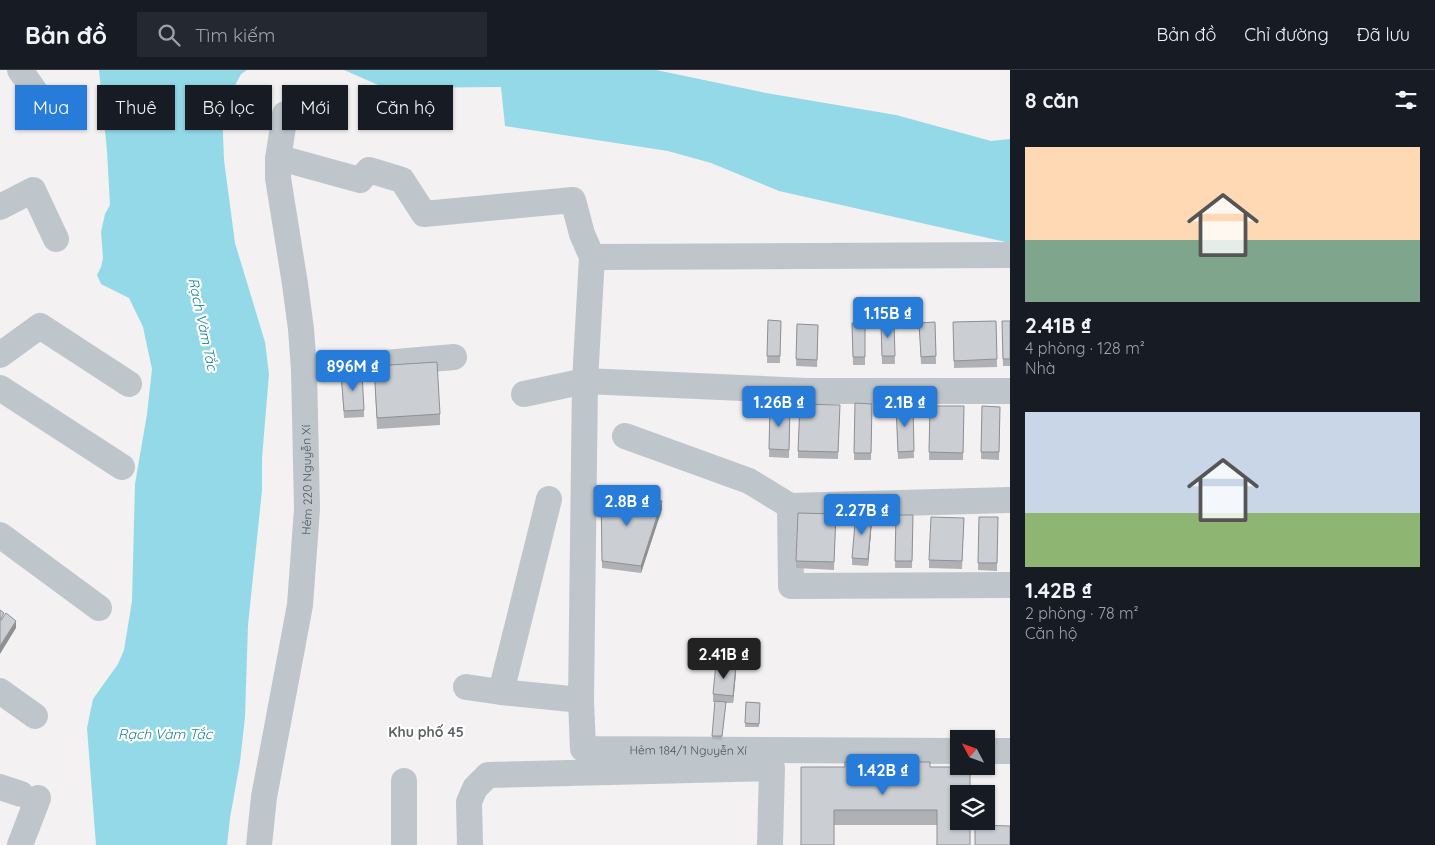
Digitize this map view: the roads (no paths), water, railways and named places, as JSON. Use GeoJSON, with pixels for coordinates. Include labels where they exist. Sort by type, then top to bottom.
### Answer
{"type":"FeatureCollection","features":[{"type":"Feature","properties":{"kind":"street"},"geometry":{"type":"LineString","coordinates":[[20,70],[30,85]]}},
{"type":"Feature","properties":{"kind":"street","name":"Hẻm 220 Nguyễn Xí"},"geometry":{"type":"LineString","coordinates":[[259,845],[264,797],[300,605],[307,509],[304,370],[296,284],[278,178],[278,159],[283,130]]}},
{"type":"Feature","properties":{"kind":"street"},"geometry":{"type":"LineString","coordinates":[[278,159],[360,180],[369,170],[402,180],[424,214],[573,200],[582,234],[592,257],[584,381],[581,700],[466,687]]}},
{"type":"Feature","properties":{"kind":"street"},"geometry":{"type":"LineString","coordinates":[[0,207],[33,190],[56,239]]}},
{"type":"Feature","properties":{"kind":"street"},"geometry":{"type":"LineString","coordinates":[[592,257],[1010,254]]}},
{"type":"Feature","properties":{"kind":"street"},"geometry":{"type":"LineString","coordinates":[[0,355],[40,326],[129,384]]}},
{"type":"Feature","properties":{"kind":"street"},"geometry":{"type":"LineString","coordinates":[[304,370],[454,357]]}},
{"type":"Feature","properties":{"kind":"street"},"geometry":{"type":"LineString","coordinates":[[524,394],[584,381],[807,391],[1010,391]]}},
{"type":"Feature","properties":{"kind":"street"},"geometry":{"type":"LineString","coordinates":[[0,388],[122,467]]}},
{"type":"Feature","properties":{"kind":"street"},"geometry":{"type":"LineString","coordinates":[[625,436],[749,481],[790,506],[1010,500]]}},
{"type":"Feature","properties":{"kind":"street"},"geometry":{"type":"LineString","coordinates":[[501,692],[549,499]]}},
{"type":"Feature","properties":{"kind":"street"},"geometry":{"type":"LineString","coordinates":[[790,506],[791,586],[1010,585]]}},
{"type":"Feature","properties":{"kind":"street"},"geometry":{"type":"LineString","coordinates":[[0,535],[100,608]]}},
{"type":"Feature","properties":{"kind":"street"},"geometry":{"type":"LineString","coordinates":[[0,691],[35,716]]}},
{"type":"Feature","properties":{"kind":"street","name":"Hẻm 184/1 Nguyễn Xí"},"geometry":{"type":"LineString","coordinates":[[581,700],[583,749],[950,751]]}},
{"type":"Feature","properties":{"kind":"street"},"geometry":{"type":"LineString","coordinates":[[995,751],[1010,751]]}},
{"type":"Feature","properties":{"kind":"street"},"geometry":{"type":"LineString","coordinates":[[470,845],[469,802],[471,794],[488,775],[772,768],[770,845]]}},
{"type":"Feature","properties":{"kind":"street"},"geometry":{"type":"LineString","coordinates":[[404,781],[404,845]]}},
{"type":"Feature","properties":{"kind":"street"},"geometry":{"type":"LineString","coordinates":[[20,793],[20,845]]}},
{"type":"Feature","properties":{"kind":"water","name":"Rạch Vàm Tắc"},"geometry":{"type":"Polygon","coordinates":[[[99,70],[247,70],[241,74],[235,85],[185,85],[185,130],[223,130],[224,160],[235,243],[265,342],[269,374],[262,458],[262,490],[248,625],[245,717],[227,845],[96,845],[87,728],[93,699],[118,664],[124,650],[132,601],[135,484],[147,414],[152,369],[143,327],[129,298],[101,284],[97,275],[103,258],[101,232],[105,214],[110,205],[105,130],[175,130],[175,85],[100,85],[99,70]]]}},
{"type":"Feature","properties":{"kind":"water"},"geometry":{"type":"Polygon","coordinates":[[[344,70],[656,70],[766,93],[896,115],[991,141],[1010,139],[1010,243],[779,191],[711,163],[668,151],[505,126],[501,87],[378,85],[344,70]]]}},
{"type":"Feature","properties":{"kind":"district","name":"Khu phố 45"},"geometry":{"type":"Point","coordinates":[426,732]}}]}
